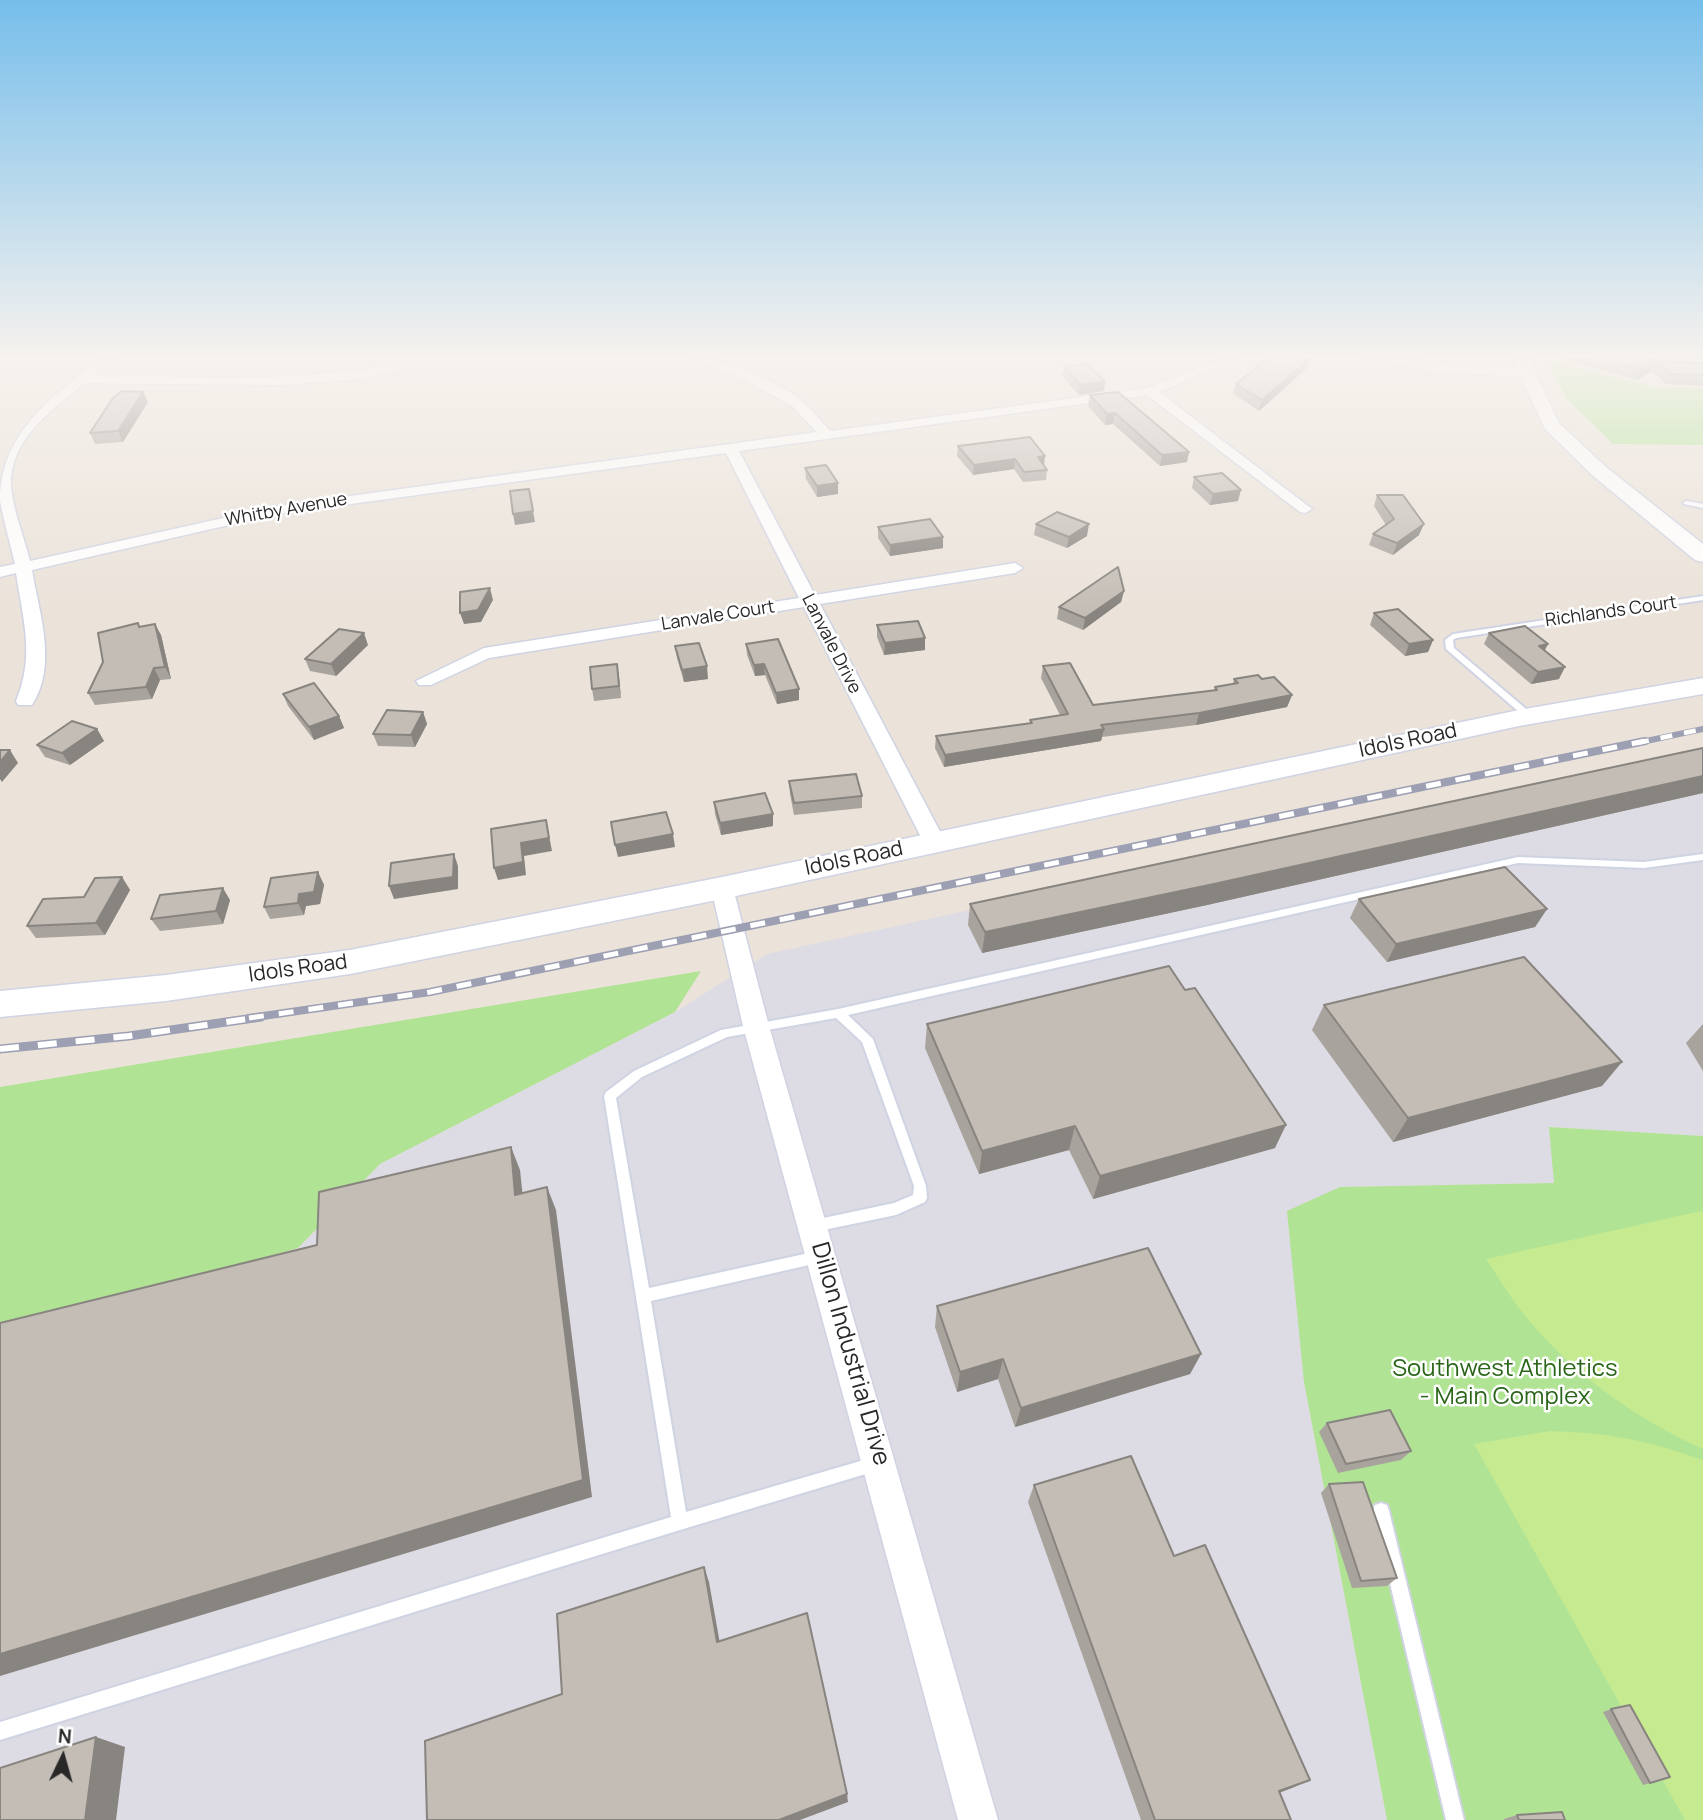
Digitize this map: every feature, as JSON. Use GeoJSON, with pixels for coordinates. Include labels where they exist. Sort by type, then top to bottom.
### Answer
{"type":"FeatureCollection","features":[{"type":"Feature","properties":{"kind":"street"},"geometry":{"type":"LineString","coordinates":[[17,442],[12,448],[4,485],[23,566],[37,651],[35,677],[25,701]]}},
{"type":"Feature","properties":{"kind":"street","name":"Whitby Avenue"},"geometry":{"type":"LineString","coordinates":[[0,572],[277,510],[765,442]]}},
{"type":"Feature","properties":{"kind":"street"},"geometry":{"type":"LineString","coordinates":[[1217,442],[1306,509]]}},
{"type":"Feature","properties":{"kind":"street"},"geometry":{"type":"LineString","coordinates":[[1569,442],[1599,471],[1703,555]]}},
{"type":"Feature","properties":{"kind":"street","name":"Lanvale Drive"},"geometry":{"type":"LineString","coordinates":[[729,446],[934,841]]}},
{"type":"Feature","properties":{"kind":"street","name":"Lanvale Court"},"geometry":{"type":"LineString","coordinates":[[425,681],[484,653],[1015,568]]}},
{"type":"Feature","properties":{"kind":"street","name":"Idols Road"},"geometry":{"type":"LineString","coordinates":[[0,1004],[166,988],[350,962],[722,888],[1529,716],[1703,686]]}},
{"type":"Feature","properties":{"kind":"street","name":"Dillon Industrial Drive"},"geometry":{"type":"LineString","coordinates":[[722,888],[756,1026],[978,1820]]}},
{"type":"Feature","properties":{"kind":"lane"},"geometry":{"type":"LineString","coordinates":[[1686,503],[1703,506]]}},
{"type":"Feature","properties":{"kind":"lane","name":"Richlands Court"},"geometry":{"type":"LineString","coordinates":[[1529,716],[1448,645],[1453,636],[1703,598]]}},
{"type":"Feature","properties":{"kind":"lane"},"geometry":{"type":"LineString","coordinates":[[680,1522],[610,1096],[638,1074],[713,1038],[756,1026],[838,1013],[1518,860],[1644,865],[1703,857]]}},
{"type":"Feature","properties":{"kind":"lane"},"geometry":{"type":"LineString","coordinates":[[814,1226],[896,1209],[920,1198],[920,1186],[867,1039],[838,1013]]}},
{"type":"Feature","properties":{"kind":"lane"},"geometry":{"type":"LineString","coordinates":[[643,1296],[822,1256]]}},
{"type":"Feature","properties":{"kind":"lane"},"geometry":{"type":"LineString","coordinates":[[0,1731],[680,1522],[880,1464]]}},
{"type":"Feature","properties":{"kind":"lane"},"geometry":{"type":"LineString","coordinates":[[1381,1511],[1455,1820]]}},
{"type":"Feature","properties":{"kind":"shaded area"},"geometry":{"type":"Polygon","coordinates":[[[1703,758],[1703,1136],[1549,1127],[1555,1183],[1340,1187],[1304,1382],[1387,1820],[0,1820],[0,1355],[38,1324],[298,1248],[380,1164],[675,1012],[767,954],[1460,804],[1703,758]]]}},
{"type":"Feature","properties":{"kind":"green space"},"geometry":{"type":"Polygon","coordinates":[[[1611,442],[1703,442],[1703,445],[1611,442]]]}},
{"type":"Feature","properties":{"kind":"green space"},"geometry":{"type":"Polygon","coordinates":[[[701,971],[675,1012],[380,1164],[298,1248],[38,1324],[0,1355],[0,1087],[701,971]]]}},
{"type":"Feature","properties":{"kind":"green space","name":"Southwest Athletics - Main Complex"},"geometry":{"type":"Polygon","coordinates":[[[1549,1127],[1703,1136],[1703,1820],[1387,1820],[1304,1382],[1287,1211],[1340,1187],[1554,1183],[1549,1127]]]}},
{"type":"Feature","properties":{"kind":"green space"},"geometry":{"type":"Polygon","coordinates":[[[1701,1211],[1703,1449],[1654,1424],[1585,1376],[1544,1338],[1526,1317],[1486,1259],[1701,1211]]]}},
{"type":"Feature","properties":{"kind":"green space"},"geometry":{"type":"Polygon","coordinates":[[[1550,1431],[1628,1439],[1703,1460],[1703,1820],[1685,1820],[1474,1444],[1550,1431]]]}},
{"type":"Feature","properties":{"kind":"building"},"geometry":{"type":"Polygon","coordinates":[[[991,442],[1034,442],[1045,456],[1038,457],[1047,470],[1024,472],[1015,459],[974,465],[958,446],[991,442]]]}},
{"type":"Feature","properties":{"kind":"building"},"geometry":{"type":"Polygon","coordinates":[[[1147,442],[1177,442],[1189,452],[1162,455],[1147,442]]]}},
{"type":"Feature","properties":{"kind":"building"},"geometry":{"type":"Polygon","coordinates":[[[826,465],[838,483],[817,486],[805,468],[826,465]]]}},
{"type":"Feature","properties":{"kind":"building"},"geometry":{"type":"Polygon","coordinates":[[[1222,473],[1241,490],[1213,494],[1194,477],[1222,473]]]}},
{"type":"Feature","properties":{"kind":"building"},"geometry":{"type":"Polygon","coordinates":[[[529,489],[533,511],[513,514],[510,491],[529,489]]]}},
{"type":"Feature","properties":{"kind":"building"},"geometry":{"type":"Polygon","coordinates":[[[1377,495],[1403,495],[1424,524],[1397,543],[1373,534],[1394,519],[1377,495]]]}},
{"type":"Feature","properties":{"kind":"building"},"geometry":{"type":"Polygon","coordinates":[[[1057,512],[1089,524],[1069,537],[1036,524],[1057,512]]]}},
{"type":"Feature","properties":{"kind":"building"},"geometry":{"type":"Polygon","coordinates":[[[930,519],[943,537],[890,545],[878,527],[930,519]]]}},
{"type":"Feature","properties":{"kind":"building"},"geometry":{"type":"Polygon","coordinates":[[[1118,567],[1124,591],[1085,618],[1059,607],[1118,567]]]}},
{"type":"Feature","properties":{"kind":"building"},"geometry":{"type":"Polygon","coordinates":[[[490,588],[478,610],[460,613],[460,592],[490,588]]]}},
{"type":"Feature","properties":{"kind":"building"},"geometry":{"type":"Polygon","coordinates":[[[1398,609],[1433,640],[1409,644],[1374,613],[1398,609]]]}},
{"type":"Feature","properties":{"kind":"building"},"geometry":{"type":"Polygon","coordinates":[[[918,621],[925,638],[885,643],[877,625],[918,621]]]}},
{"type":"Feature","properties":{"kind":"building"},"geometry":{"type":"Polygon","coordinates":[[[138,623],[139,627],[155,624],[165,667],[154,668],[146,687],[88,693],[103,662],[98,633],[138,623]]]}},
{"type":"Feature","properties":{"kind":"building"},"geometry":{"type":"Polygon","coordinates":[[[1525,626],[1548,644],[1539,646],[1565,667],[1538,672],[1489,633],[1525,626]]]}},
{"type":"Feature","properties":{"kind":"building"},"geometry":{"type":"Polygon","coordinates":[[[339,629],[364,633],[331,664],[305,659],[339,629]]]}},
{"type":"Feature","properties":{"kind":"building"},"geometry":{"type":"Polygon","coordinates":[[[778,639],[799,689],[776,693],[764,664],[754,665],[746,644],[778,639]]]}},
{"type":"Feature","properties":{"kind":"building"},"geometry":{"type":"Polygon","coordinates":[[[699,643],[707,666],[682,670],[675,646],[699,643]]]}},
{"type":"Feature","properties":{"kind":"building"},"geometry":{"type":"Polygon","coordinates":[[[1070,663],[1093,705],[1217,690],[1215,687],[1238,683],[1234,679],[1258,675],[1262,679],[1274,677],[1292,695],[1199,713],[1101,725],[1104,729],[945,755],[936,736],[1032,723],[1030,720],[1068,714],[1043,666],[1070,663]]]}},
{"type":"Feature","properties":{"kind":"building"},"geometry":{"type":"Polygon","coordinates":[[[617,664],[619,686],[592,689],[590,667],[617,664]]]}},
{"type":"Feature","properties":{"kind":"building"},"geometry":{"type":"Polygon","coordinates":[[[314,683],[339,716],[309,727],[283,694],[314,683]]]}},
{"type":"Feature","properties":{"kind":"building"},"geometry":{"type":"Polygon","coordinates":[[[387,710],[423,712],[411,735],[373,734],[387,710]]]}},
{"type":"Feature","properties":{"kind":"building"},"geometry":{"type":"Polygon","coordinates":[[[72,721],[97,729],[62,753],[37,745],[72,721]]]}},
{"type":"Feature","properties":{"kind":"building"},"geometry":{"type":"Polygon","coordinates":[[[1703,748],[1703,776],[1214,884],[985,932],[970,904],[1703,748]]]}},
{"type":"Feature","properties":{"kind":"building"},"geometry":{"type":"Polygon","coordinates":[[[0,750],[10,750],[0,762],[0,750]]]}},
{"type":"Feature","properties":{"kind":"building"},"geometry":{"type":"Polygon","coordinates":[[[856,774],[862,796],[794,803],[789,781],[856,774]]]}},
{"type":"Feature","properties":{"kind":"building"},"geometry":{"type":"Polygon","coordinates":[[[765,793],[773,814],[720,823],[714,802],[765,793]]]}},
{"type":"Feature","properties":{"kind":"building"},"geometry":{"type":"Polygon","coordinates":[[[666,812],[673,834],[615,845],[611,822],[666,812]]]}},
{"type":"Feature","properties":{"kind":"building"},"geometry":{"type":"Polygon","coordinates":[[[546,820],[549,838],[521,843],[523,862],[494,868],[491,829],[546,820]]]}},
{"type":"Feature","properties":{"kind":"building"},"geometry":{"type":"Polygon","coordinates":[[[454,854],[453,877],[389,886],[391,863],[454,854]]]}},
{"type":"Feature","properties":{"kind":"building"},"geometry":{"type":"Polygon","coordinates":[[[1505,867],[1547,909],[1396,944],[1359,899],[1505,867]]]}},
{"type":"Feature","properties":{"kind":"building"},"geometry":{"type":"Polygon","coordinates":[[[318,872],[314,892],[299,894],[298,903],[264,907],[271,878],[318,872]]]}},
{"type":"Feature","properties":{"kind":"building"},"geometry":{"type":"Polygon","coordinates":[[[122,877],[96,923],[27,926],[43,899],[84,897],[95,878],[122,877]]]}},
{"type":"Feature","properties":{"kind":"building"},"geometry":{"type":"Polygon","coordinates":[[[223,888],[216,911],[151,919],[160,895],[223,888]]]}},
{"type":"Feature","properties":{"kind":"building"},"geometry":{"type":"Polygon","coordinates":[[[1524,957],[1622,1062],[1408,1118],[1324,1005],[1524,957]]]}},
{"type":"Feature","properties":{"kind":"building"},"geometry":{"type":"Polygon","coordinates":[[[1169,966],[1185,990],[1195,988],[1286,1125],[1100,1176],[1075,1126],[982,1151],[927,1024],[1169,966]]]}},
{"type":"Feature","properties":{"kind":"building"},"geometry":{"type":"Polygon","coordinates":[[[511,1147],[515,1195],[547,1187],[583,1480],[0,1654],[0,1323],[317,1245],[319,1192],[511,1147]]]}},
{"type":"Feature","properties":{"kind":"building"},"geometry":{"type":"Polygon","coordinates":[[[1148,1248],[1201,1354],[1021,1408],[1003,1359],[960,1372],[937,1306],[1148,1248]]]}},
{"type":"Feature","properties":{"kind":"building"},"geometry":{"type":"Polygon","coordinates":[[[1390,1410],[1411,1451],[1346,1464],[1327,1423],[1390,1410]]]}},
{"type":"Feature","properties":{"kind":"building"},"geometry":{"type":"Polygon","coordinates":[[[1131,1456],[1174,1556],[1205,1545],[1310,1780],[1279,1791],[1291,1820],[1155,1820],[1034,1485],[1131,1456]]]}},
{"type":"Feature","properties":{"kind":"building"},"geometry":{"type":"Polygon","coordinates":[[[1363,1482],[1397,1578],[1361,1581],[1329,1484],[1363,1482]]]}},
{"type":"Feature","properties":{"kind":"building"},"geometry":{"type":"Polygon","coordinates":[[[704,1567],[717,1642],[807,1613],[847,1794],[779,1820],[427,1820],[425,1741],[562,1694],[557,1614],[704,1567]]]}},
{"type":"Feature","properties":{"kind":"building"},"geometry":{"type":"Polygon","coordinates":[[[1630,1705],[1670,1777],[1650,1783],[1611,1709],[1630,1705]]]}},
{"type":"Feature","properties":{"kind":"building"},"geometry":{"type":"Polygon","coordinates":[[[96,1737],[85,1820],[0,1820],[0,1768],[96,1737]]]}},
{"type":"Feature","properties":{"kind":"building"},"geometry":{"type":"Polygon","coordinates":[[[1562,1812],[1565,1820],[1519,1820],[1517,1815],[1562,1812]]]}},
{"type":"Feature","properties":{"kind":"railway"},"geometry":{"type":"LineString","coordinates":[[1637,743],[1703,729]]}},
{"type":"Feature","properties":{"kind":"railway"},"geometry":{"type":"LineString","coordinates":[[249,1018],[430,992],[1645,741]]}},
{"type":"Feature","properties":{"kind":"railway"},"geometry":{"type":"LineString","coordinates":[[0,1049],[129,1036],[261,1017]]}}]}
